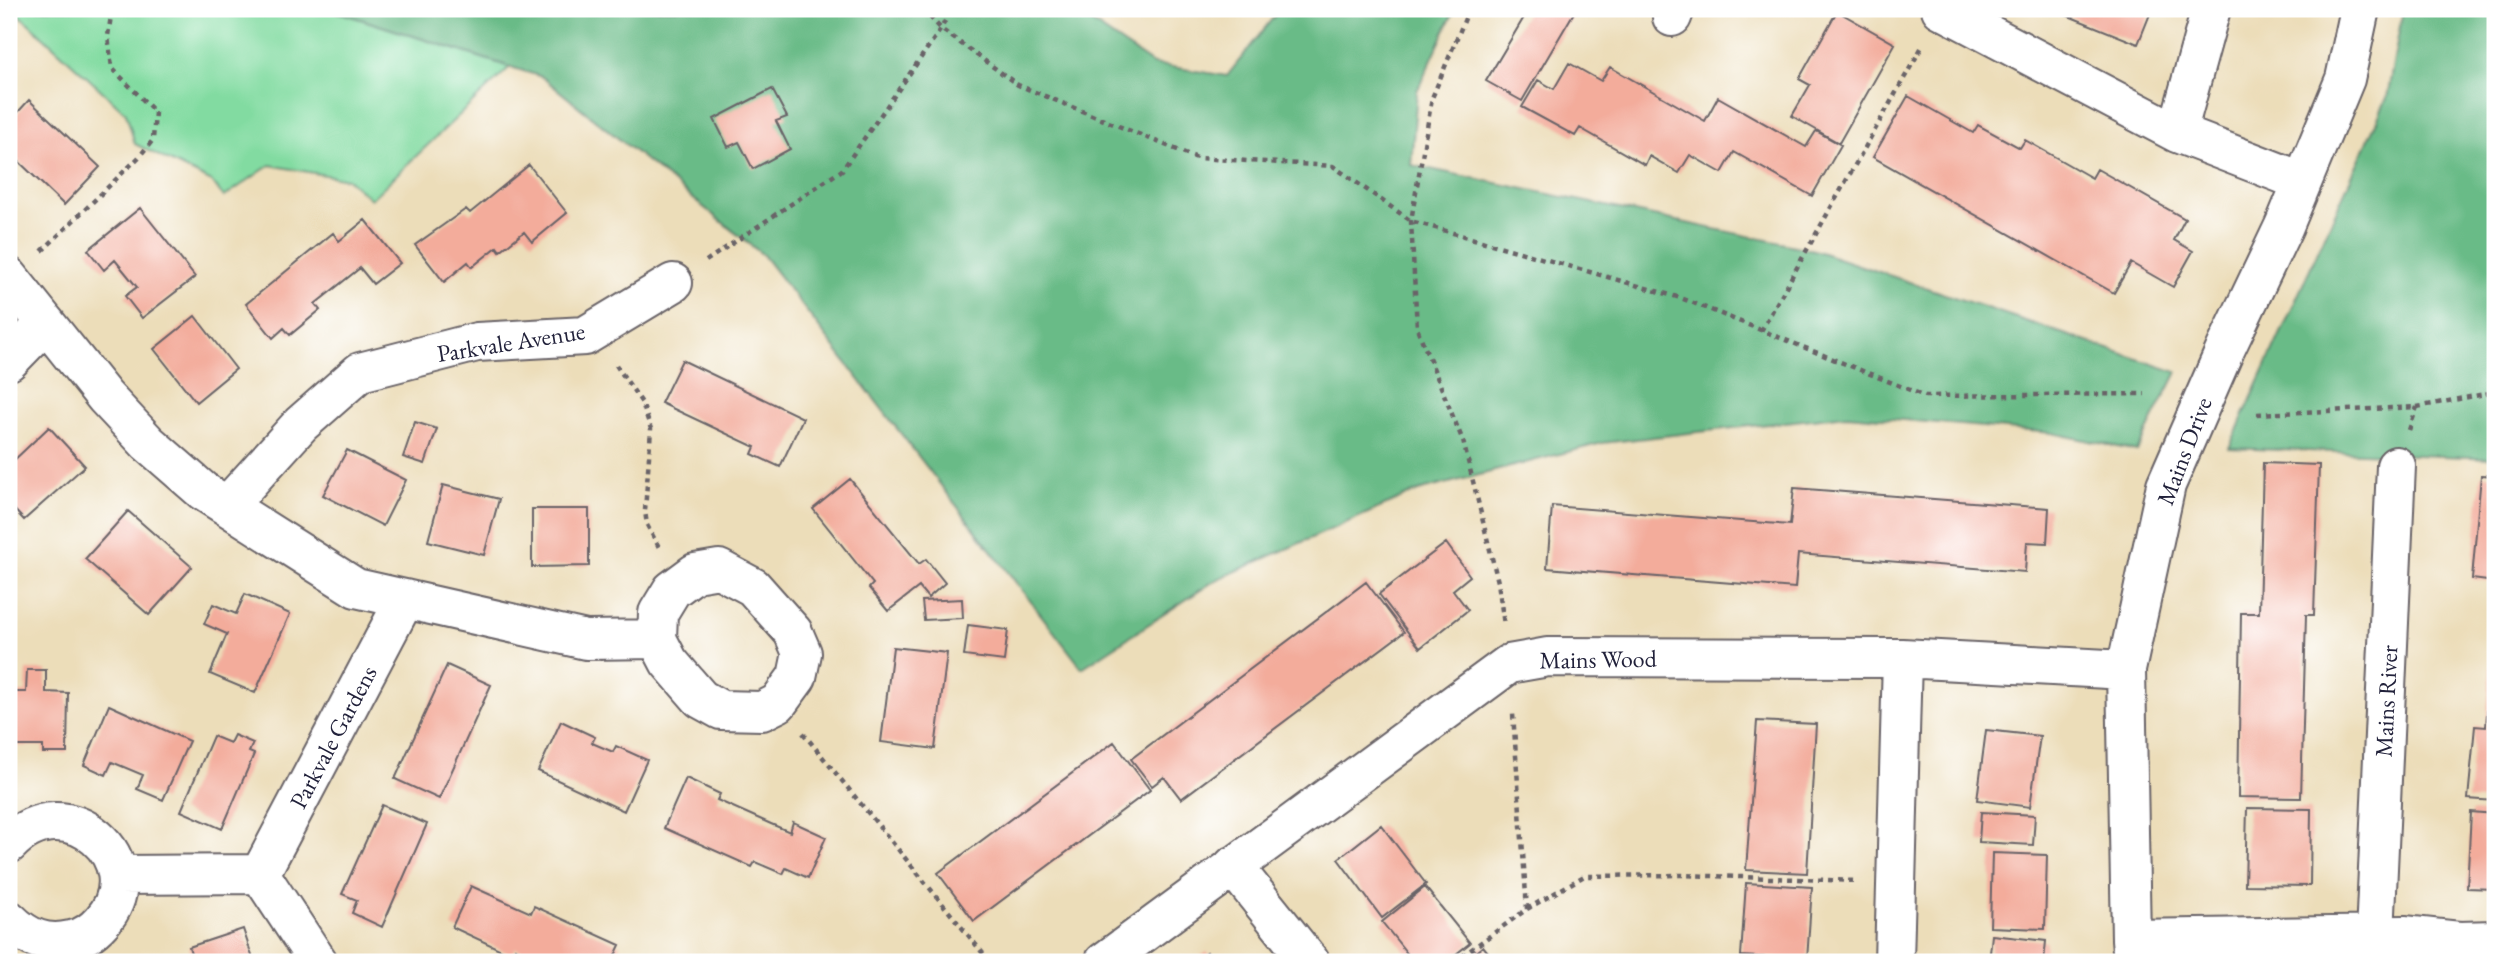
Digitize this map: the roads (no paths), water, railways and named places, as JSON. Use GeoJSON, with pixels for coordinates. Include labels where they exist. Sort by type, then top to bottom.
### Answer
{"type":"FeatureCollection","features":[{"type":"Feature","properties":{"kind":"street"},"geometry":{"type":"LineString","coordinates":[[1942,9],[2177,133],[2301,181]]}},
{"type":"Feature","properties":{"kind":"street"},"geometry":{"type":"LineString","coordinates":[[2177,133],[2211,9]]}},
{"type":"Feature","properties":{"kind":"street","name":"Mains Drive"},"geometry":{"type":"LineString","coordinates":[[2132,951],[2126,670],[2166,485],[2225,350],[2284,226],[2345,79],[2360,9]]}},
{"type":"Feature","properties":{"kind":"street"},"geometry":{"type":"LineString","coordinates":[[10,279],[105,397],[148,443],[203,491],[356,588],[586,640],[657,639]]}},
{"type":"Feature","properties":{"kind":"street","name":"Parkvale Avenue"},"geometry":{"type":"LineString","coordinates":[[227,506],[301,424],[360,372],[477,342],[585,336],[673,283]]}},
{"type":"Feature","properties":{"kind":"street"},"geometry":{"type":"LineString","coordinates":[[9,361],[46,323]]}},
{"type":"Feature","properties":{"kind":"street","name":"Mains River"},"geometry":{"type":"LineString","coordinates":[[2377,949],[2396,466]]}},
{"type":"Feature","properties":{"kind":"street"},"geometry":{"type":"LineString","coordinates":[[719,569],[753,587],[793,632],[802,653],[797,677],[778,703],[762,711],[722,710],[701,699],[669,662],[657,639],[658,613],[672,590],[695,573],[719,569]]}},
{"type":"Feature","properties":{"kind":"street","name":"Parkvale Gardens"},"geometry":{"type":"LineString","coordinates":[[260,874],[405,599]]}},
{"type":"Feature","properties":{"kind":"street","name":"Mains Wood"},"geometry":{"type":"LineString","coordinates":[[1104,962],[1509,664],[1548,657],[1902,659],[2126,670]]}},
{"type":"Feature","properties":{"kind":"street"},"geometry":{"type":"LineString","coordinates":[[1894,962],[1902,659]]}},
{"type":"Feature","properties":{"kind":"street"},"geometry":{"type":"LineString","coordinates":[[9,844],[26,829],[44,822],[65,821],[84,827],[100,839],[112,856],[118,875],[116,895],[108,914],[95,929],[78,939],[58,943],[38,940],[20,932],[9,920]]}},
{"type":"Feature","properties":{"kind":"street"},"geometry":{"type":"LineString","coordinates":[[1233,866],[1310,962]]}},
{"type":"Feature","properties":{"kind":"street"},"geometry":{"type":"LineString","coordinates":[[118,875],[260,874],[318,962]]}},
{"type":"Feature","properties":{"kind":"street"},"geometry":{"type":"LineString","coordinates":[[2132,951],[2377,949],[2495,940]]}}]}
